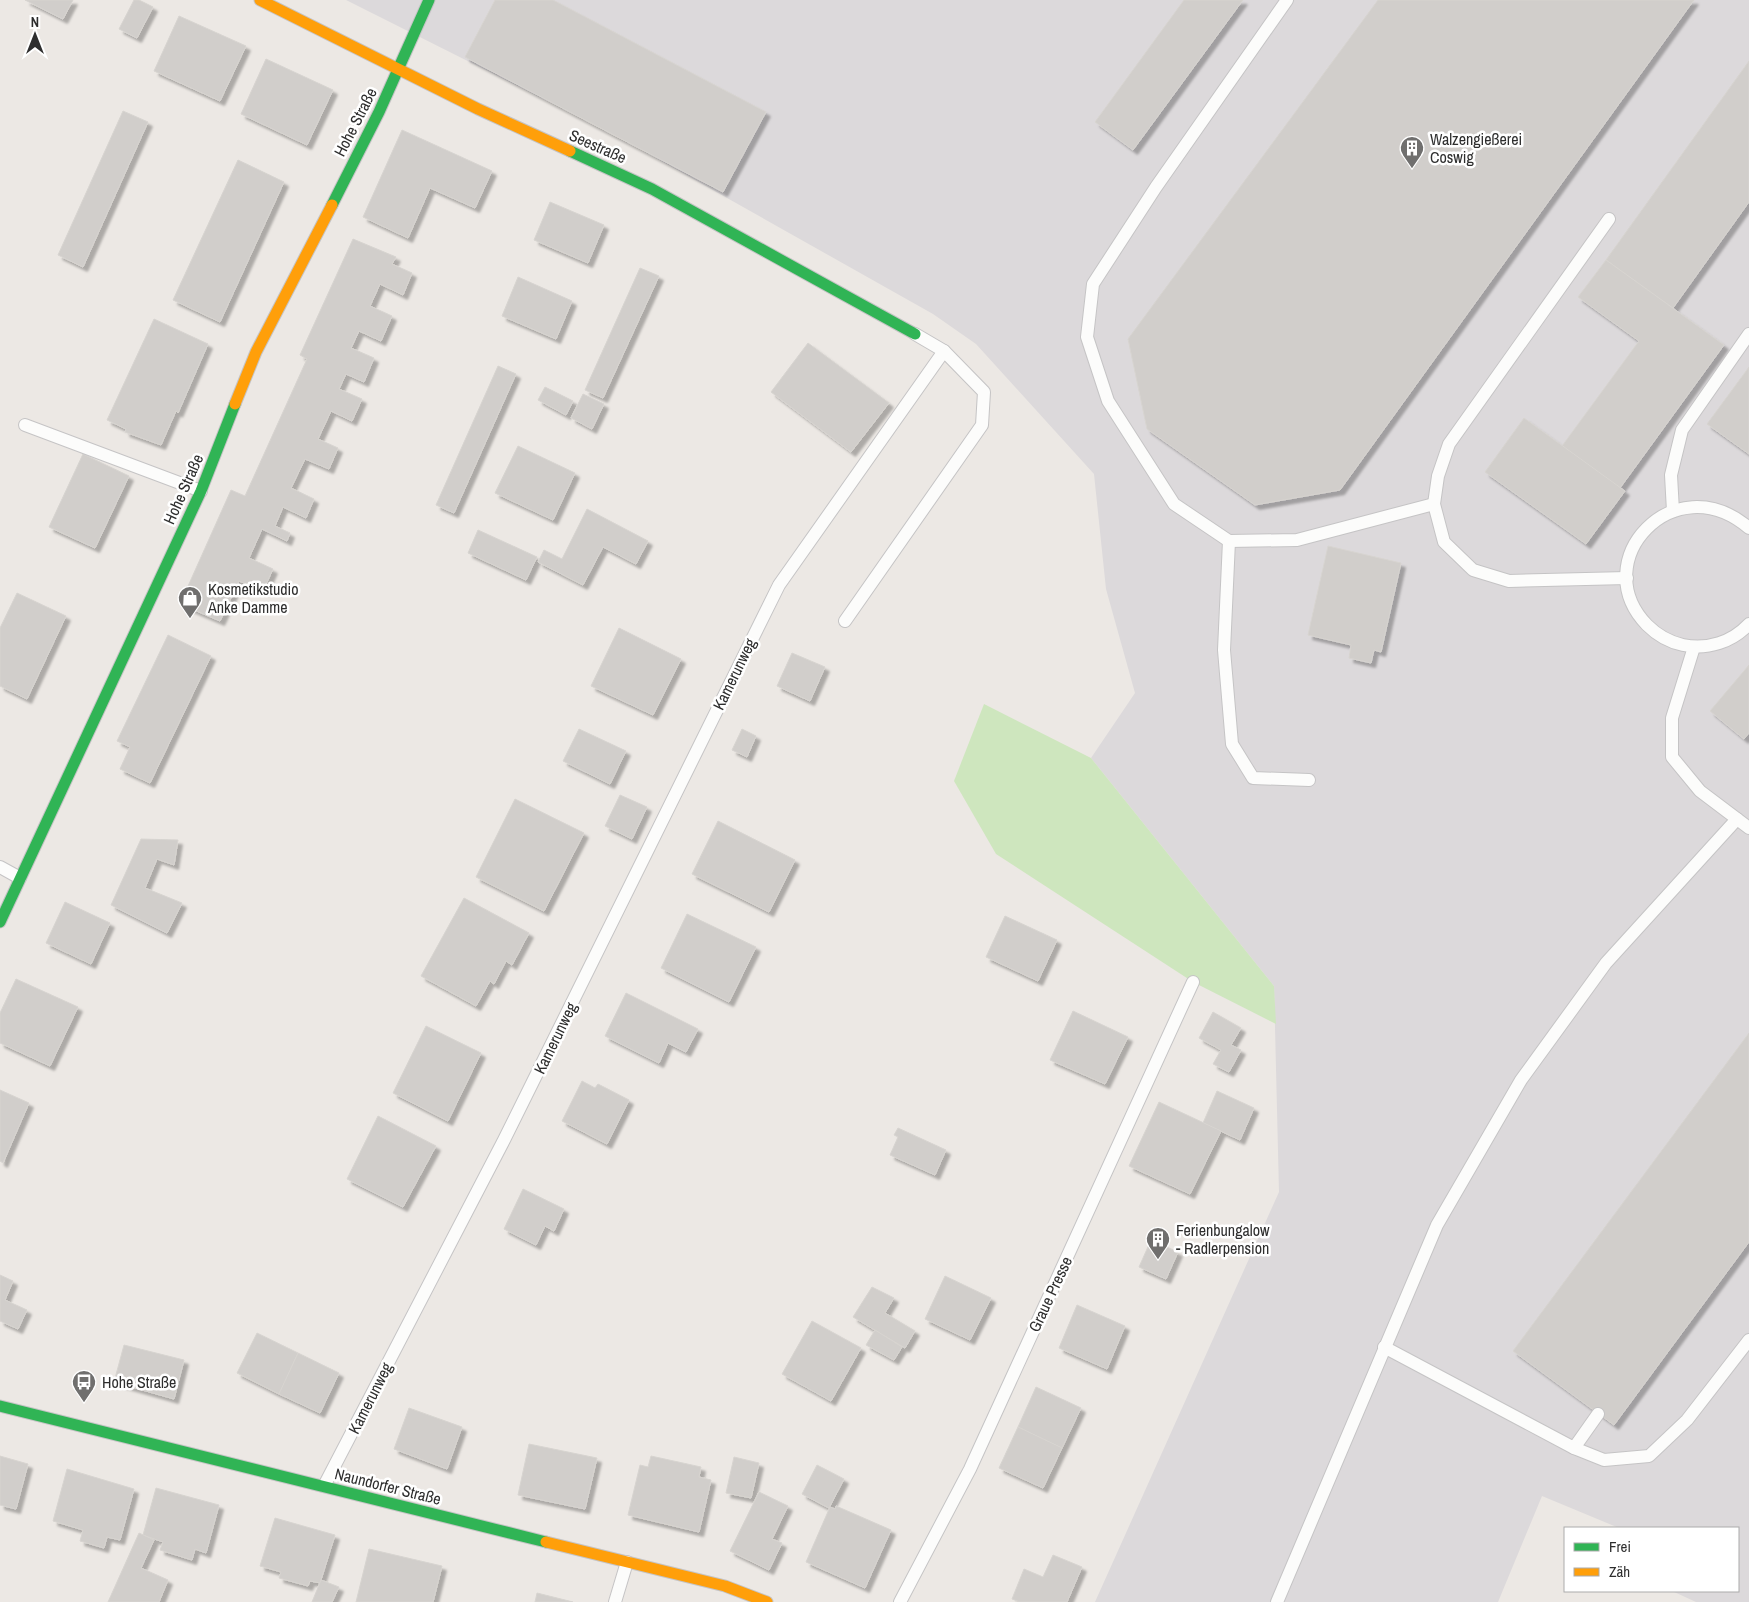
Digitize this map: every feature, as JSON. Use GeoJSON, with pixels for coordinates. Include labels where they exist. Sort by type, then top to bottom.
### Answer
{"type":"FeatureCollection","features":[{"type":"Feature","properties":{"kind":"street","name":"Seestraße"},"geometry":{"type":"LineString","coordinates":[[260,0],[398,71],[652,188],[916,334]]}},
{"type":"Feature","properties":{"kind":"street","name":"Hohe Straße"},"geometry":{"type":"LineString","coordinates":[[0,922],[201,491],[256,352],[398,71],[429,0]]}},
{"type":"Feature","properties":{"kind":"street","name":"Naundorfer Straße"},"geometry":{"type":"LineString","coordinates":[[0,1406],[725,1586],[767,1602]]}},
{"type":"Feature","properties":{"kind":"lane"},"geometry":{"type":"LineString","coordinates":[[1287,0],[1156,187],[1093,284],[1087,337],[1108,401],[1174,504],[1229,541],[1297,540],[1434,504]]}},
{"type":"Feature","properties":{"kind":"lane"},"geometry":{"type":"LineString","coordinates":[[1609,219],[1449,444],[1438,476],[1434,504],[1444,542],[1473,570],[1509,581],[1627,578]]}},
{"type":"Feature","properties":{"kind":"lane"},"geometry":{"type":"LineString","coordinates":[[845,622],[982,426],[984,392],[944,351],[916,334]]}},
{"type":"Feature","properties":{"kind":"lane"},"geometry":{"type":"LineString","coordinates":[[1673,510],[1671,475],[1682,430],[1749,334]]}},
{"type":"Feature","properties":{"kind":"lane","name":"Kamerunweg"},"geometry":{"type":"LineString","coordinates":[[324,1486],[509,1131],[778,585],[944,351]]}},
{"type":"Feature","properties":{"kind":"lane"},"geometry":{"type":"LineString","coordinates":[[25,426],[201,491]]}},
{"type":"Feature","properties":{"kind":"lane"},"geometry":{"type":"LineString","coordinates":[[1749,528],[1736,517],[1716,508],[1695,506],[1673,510],[1654,521],[1639,537],[1630,557],[1627,578],[1631,599],[1640,618],[1650,628],[1673,643],[1694,647],[1718,645],[1740,634],[1749,624]]}},
{"type":"Feature","properties":{"kind":"lane"},"geometry":{"type":"LineString","coordinates":[[1229,541],[1224,650],[1232,744],[1253,778],[1309,780]]}},
{"type":"Feature","properties":{"kind":"lane"},"geometry":{"type":"LineString","coordinates":[[1694,647],[1672,718],[1672,757],[1700,791],[1749,828]]}},
{"type":"Feature","properties":{"kind":"lane"},"geometry":{"type":"LineString","coordinates":[[1277,1602],[1437,1225],[1521,1080],[1606,963],[1737,819]]}},
{"type":"Feature","properties":{"kind":"lane"},"geometry":{"type":"LineString","coordinates":[[0,867],[20,878]]}},
{"type":"Feature","properties":{"kind":"lane","name":"Graue Presse"},"geometry":{"type":"LineString","coordinates":[[900,1602],[970,1469],[1193,982]]}},
{"type":"Feature","properties":{"kind":"lane"},"geometry":{"type":"LineString","coordinates":[[1384,1347],[1574,1448],[1604,1460],[1648,1456],[1687,1420],[1749,1340]]}},
{"type":"Feature","properties":{"kind":"lane"},"geometry":{"type":"LineString","coordinates":[[1574,1448],[1598,1414]]}},
{"type":"Feature","properties":{"kind":"lane"},"geometry":{"type":"LineString","coordinates":[[615,1602],[627,1562]]}},
{"type":"Feature","properties":{"kind":"shaded area"},"geometry":{"type":"Polygon","coordinates":[[[346,0],[1749,0],[1749,1602],[1696,1602],[1674,1592],[1739,1592],[1739,1527],[1617,1527],[1542,1496],[1498,1602],[1095,1602],[1279,1192],[1274,986],[1091,758],[1135,693],[1106,589],[1094,474],[976,344],[933,314],[615,135],[346,0]]]}},
{"type":"Feature","properties":{"kind":"green space"},"geometry":{"type":"Polygon","coordinates":[[[984,704],[1091,758],[1274,986],[1276,1024],[1193,982],[996,854],[954,781],[984,704]]]}},
{"type":"Feature","properties":{"kind":"building"},"geometry":{"type":"Polygon","coordinates":[[[25,0],[73,0],[63,19],[25,0]]]}},
{"type":"Feature","properties":{"kind":"building"},"geometry":{"type":"Polygon","coordinates":[[[134,0],[139,0],[153,7],[137,38],[119,29],[134,0]]]}},
{"type":"Feature","properties":{"kind":"building"},"geometry":{"type":"Polygon","coordinates":[[[495,0],[553,0],[766,112],[723,192],[465,57],[495,0]]]}},
{"type":"Feature","properties":{"kind":"building"},"geometry":{"type":"Polygon","coordinates":[[[1184,0],[1243,0],[1133,150],[1095,122],[1184,0]]]}},
{"type":"Feature","properties":{"kind":"building","name":"Walzengießerei Coswig"},"geometry":{"type":"Polygon","coordinates":[[[1378,0],[1694,0],[1340,490],[1255,505],[1147,429],[1128,339],[1378,0]]]}},
{"type":"Feature","properties":{"kind":"building"},"geometry":{"type":"Polygon","coordinates":[[[179,16],[246,46],[220,101],[154,71],[179,16]]]}},
{"type":"Feature","properties":{"kind":"building"},"geometry":{"type":"Polygon","coordinates":[[[266,59],[333,90],[307,145],[241,114],[266,59]]]}},
{"type":"Feature","properties":{"kind":"building"},"geometry":{"type":"Polygon","coordinates":[[[1749,61],[1749,202],[1673,308],[1606,260],[1749,61]]]}},
{"type":"Feature","properties":{"kind":"building"},"geometry":{"type":"Polygon","coordinates":[[[123,111],[148,122],[83,267],[58,255],[123,111]]]}},
{"type":"Feature","properties":{"kind":"building"},"geometry":{"type":"Polygon","coordinates":[[[402,130],[492,171],[475,208],[430,188],[408,238],[363,217],[402,130]]]}},
{"type":"Feature","properties":{"kind":"building"},"geometry":{"type":"Polygon","coordinates":[[[238,160],[284,182],[220,322],[173,300],[238,160]]]}},
{"type":"Feature","properties":{"kind":"building"},"geometry":{"type":"Polygon","coordinates":[[[550,202],[604,225],[588,263],[534,240],[550,202]]]}},
{"type":"Feature","properties":{"kind":"building"},"geometry":{"type":"Polygon","coordinates":[[[353,239],[396,257],[392,264],[412,273],[403,295],[380,284],[370,306],[392,316],[381,341],[359,331],[351,348],[374,358],[364,382],[346,374],[339,389],[362,399],[352,421],[331,411],[318,439],[338,448],[329,469],[305,459],[291,488],[314,499],[306,518],[283,507],[275,526],[290,533],[287,541],[262,529],[249,558],[273,569],[263,591],[239,581],[220,621],[180,604],[231,490],[245,496],[307,359],[300,355],[353,239]]]}},
{"type":"Feature","properties":{"kind":"building"},"geometry":{"type":"Polygon","coordinates":[[[1606,260],[1724,345],[1620,488],[1562,446],[1639,341],[1578,297],[1606,260]]]}},
{"type":"Feature","properties":{"kind":"building"},"geometry":{"type":"Polygon","coordinates":[[[640,268],[659,276],[603,398],[585,390],[640,268]]]}},
{"type":"Feature","properties":{"kind":"building"},"geometry":{"type":"Polygon","coordinates":[[[518,277],[572,301],[556,339],[502,316],[518,277]]]}},
{"type":"Feature","properties":{"kind":"building"},"geometry":{"type":"Polygon","coordinates":[[[154,319],[208,344],[178,413],[176,411],[161,445],[125,432],[126,429],[107,420],[154,319]]]}},
{"type":"Feature","properties":{"kind":"building"},"geometry":{"type":"Polygon","coordinates":[[[808,343],[889,403],[851,452],[771,392],[808,343]]]}},
{"type":"Feature","properties":{"kind":"building"},"geometry":{"type":"Polygon","coordinates":[[[498,366],[516,374],[454,513],[436,505],[498,366]]]}},
{"type":"Feature","properties":{"kind":"building"},"geometry":{"type":"Polygon","coordinates":[[[1749,367],[1749,454],[1707,424],[1749,367]]]}},
{"type":"Feature","properties":{"kind":"building"},"geometry":{"type":"Polygon","coordinates":[[[545,387],[573,401],[566,415],[538,400],[545,387]]]}},
{"type":"Feature","properties":{"kind":"building"},"geometry":{"type":"Polygon","coordinates":[[[583,394],[604,404],[592,429],[571,418],[583,394]]]}},
{"type":"Feature","properties":{"kind":"building"},"geometry":{"type":"Polygon","coordinates":[[[1524,418],[1625,491],[1586,544],[1485,472],[1524,418]]]}},
{"type":"Feature","properties":{"kind":"building"},"geometry":{"type":"Polygon","coordinates":[[[518,446],[575,473],[553,520],[495,493],[518,446]]]}},
{"type":"Feature","properties":{"kind":"building"},"geometry":{"type":"Polygon","coordinates":[[[83,454],[129,476],[95,548],[49,527],[83,454]]]}},
{"type":"Feature","properties":{"kind":"building"},"geometry":{"type":"Polygon","coordinates":[[[587,509],[648,541],[636,564],[603,547],[583,585],[538,562],[544,550],[562,559],[587,509]]]}},
{"type":"Feature","properties":{"kind":"building"},"geometry":{"type":"Polygon","coordinates":[[[478,530],[537,557],[526,580],[468,553],[478,530]]]}},
{"type":"Feature","properties":{"kind":"building"},"geometry":{"type":"Polygon","coordinates":[[[1328,546],[1401,563],[1381,652],[1374,650],[1371,663],[1349,658],[1351,645],[1308,635],[1328,546]]]}},
{"type":"Feature","properties":{"kind":"building"},"geometry":{"type":"Polygon","coordinates":[[[17,593],[66,616],[27,699],[0,686],[0,628],[17,593]]]}},
{"type":"Feature","properties":{"kind":"building"},"geometry":{"type":"Polygon","coordinates":[[[619,628],[681,659],[653,715],[591,686],[619,628]]]}},
{"type":"Feature","properties":{"kind":"building"},"geometry":{"type":"Polygon","coordinates":[[[168,635],[211,656],[150,783],[120,769],[130,747],[117,741],[168,635]]]}},
{"type":"Feature","properties":{"kind":"building"},"geometry":{"type":"Polygon","coordinates":[[[792,653],[825,667],[810,701],[777,686],[792,653]]]}},
{"type":"Feature","properties":{"kind":"building"},"geometry":{"type":"Polygon","coordinates":[[[1749,665],[1749,733],[1744,739],[1710,711],[1749,665]]]}},
{"type":"Feature","properties":{"kind":"building"},"geometry":{"type":"Polygon","coordinates":[[[579,729],[626,751],[610,784],[563,761],[579,729]]]}},
{"type":"Feature","properties":{"kind":"building"},"geometry":{"type":"Polygon","coordinates":[[[742,729],[756,736],[747,757],[732,750],[742,729]]]}},
{"type":"Feature","properties":{"kind":"building"},"geometry":{"type":"Polygon","coordinates":[[[620,795],[647,807],[632,839],[605,826],[620,795]]]}},
{"type":"Feature","properties":{"kind":"building"},"geometry":{"type":"Polygon","coordinates":[[[515,799],[584,833],[544,911],[476,877],[515,799]]]}},
{"type":"Feature","properties":{"kind":"building"},"geometry":{"type":"Polygon","coordinates":[[[718,821],[795,860],[769,912],[692,874],[718,821]]]}},
{"type":"Feature","properties":{"kind":"building"},"geometry":{"type":"Polygon","coordinates":[[[141,839],[178,840],[174,865],[157,859],[145,888],[182,903],[167,933],[111,905],[141,839]]]}},
{"type":"Feature","properties":{"kind":"building"},"geometry":{"type":"Polygon","coordinates":[[[464,898],[529,933],[512,965],[506,961],[494,984],[490,981],[476,1006],[421,976],[464,898]]]}},
{"type":"Feature","properties":{"kind":"building"},"geometry":{"type":"Polygon","coordinates":[[[65,902],[110,923],[91,964],[46,943],[65,902]]]}},
{"type":"Feature","properties":{"kind":"building"},"geometry":{"type":"Polygon","coordinates":[[[687,914],[756,947],[729,1002],[661,968],[687,914]]]}},
{"type":"Feature","properties":{"kind":"building"},"geometry":{"type":"Polygon","coordinates":[[[1005,916],[1057,940],[1038,981],[986,957],[1005,916]]]}},
{"type":"Feature","properties":{"kind":"building"},"geometry":{"type":"Polygon","coordinates":[[[16,979],[78,1007],[50,1066],[0,1043],[0,1013],[16,979]]]}},
{"type":"Feature","properties":{"kind":"building"},"geometry":{"type":"Polygon","coordinates":[[[626,993],[698,1029],[686,1052],[668,1043],[659,1063],[605,1036],[626,993]]]}},
{"type":"Feature","properties":{"kind":"building"},"geometry":{"type":"Polygon","coordinates":[[[1073,1011],[1128,1037],[1105,1084],[1050,1060],[1073,1011]]]}},
{"type":"Feature","properties":{"kind":"building"},"geometry":{"type":"Polygon","coordinates":[[[1213,1012],[1241,1028],[1231,1045],[1241,1050],[1229,1072],[1213,1064],[1221,1050],[1199,1038],[1213,1012]]]}},
{"type":"Feature","properties":{"kind":"building"},"geometry":{"type":"Polygon","coordinates":[[[426,1026],[481,1053],[448,1121],[393,1093],[426,1026]]]}},
{"type":"Feature","properties":{"kind":"building"},"geometry":{"type":"Polygon","coordinates":[[[1749,1033],[1749,1242],[1614,1425],[1513,1351],[1749,1033]]]}},
{"type":"Feature","properties":{"kind":"building"},"geometry":{"type":"Polygon","coordinates":[[[582,1081],[595,1088],[598,1084],[629,1100],[607,1144],[562,1121],[582,1081]]]}},
{"type":"Feature","properties":{"kind":"building"},"geometry":{"type":"Polygon","coordinates":[[[0,1090],[29,1103],[3,1163],[0,1161],[0,1090]]]}},
{"type":"Feature","properties":{"kind":"building"},"geometry":{"type":"Polygon","coordinates":[[[1217,1091],[1254,1108],[1240,1140],[1203,1123],[1217,1091]]]}},
{"type":"Feature","properties":{"kind":"building"},"geometry":{"type":"Polygon","coordinates":[[[1159,1102],[1221,1131],[1190,1194],[1129,1166],[1159,1102]]]}},
{"type":"Feature","properties":{"kind":"building"},"geometry":{"type":"Polygon","coordinates":[[[378,1116],[436,1146],[403,1207],[347,1179],[378,1116]]]}},
{"type":"Feature","properties":{"kind":"building"},"geometry":{"type":"Polygon","coordinates":[[[898,1128],[946,1150],[935,1175],[890,1155],[898,1137],[894,1135],[898,1128]]]}},
{"type":"Feature","properties":{"kind":"building"},"geometry":{"type":"Polygon","coordinates":[[[523,1189],[564,1209],[554,1231],[545,1226],[536,1245],[504,1229],[523,1189]]]}},
{"type":"Feature","properties":{"kind":"building","name":"Ferienbungalow - Radlerpension"},"geometry":{"type":"Polygon","coordinates":[[[1151,1240],[1178,1252],[1166,1279],[1139,1267],[1151,1240]]]}},
{"type":"Feature","properties":{"kind":"building"},"geometry":{"type":"Polygon","coordinates":[[[0,1275],[13,1281],[5,1300],[27,1310],[18,1329],[0,1321],[0,1275]]]}},
{"type":"Feature","properties":{"kind":"building"},"geometry":{"type":"Polygon","coordinates":[[[945,1276],[991,1298],[970,1340],[925,1319],[945,1276]]]}},
{"type":"Feature","properties":{"kind":"building"},"geometry":{"type":"Polygon","coordinates":[[[872,1287],[894,1298],[885,1313],[915,1331],[905,1348],[853,1317],[872,1287]]]}},
{"type":"Feature","properties":{"kind":"building"},"geometry":{"type":"Polygon","coordinates":[[[1077,1305],[1125,1326],[1107,1369],[1059,1348],[1077,1305]]]}},
{"type":"Feature","properties":{"kind":"building"},"geometry":{"type":"Polygon","coordinates":[[[812,1321],[861,1348],[831,1401],[782,1374],[812,1321]]]}},
{"type":"Feature","properties":{"kind":"building"},"geometry":{"type":"Polygon","coordinates":[[[875,1330],[902,1347],[894,1360],[866,1345],[875,1330]]]}},
{"type":"Feature","properties":{"kind":"building"},"geometry":{"type":"Polygon","coordinates":[[[257,1333],[298,1353],[279,1394],[237,1373],[257,1333]]]}},
{"type":"Feature","properties":{"kind":"building"},"geometry":{"type":"Polygon","coordinates":[[[124,1345],[184,1360],[174,1399],[114,1382],[124,1345]]]}},
{"type":"Feature","properties":{"kind":"building"},"geometry":{"type":"Polygon","coordinates":[[[298,1353],[339,1373],[320,1413],[279,1394],[298,1353]]]}},
{"type":"Feature","properties":{"kind":"building"},"geometry":{"type":"Polygon","coordinates":[[[1036,1387],[1081,1408],[1062,1448],[1018,1427],[1036,1387]]]}},
{"type":"Feature","properties":{"kind":"building"},"geometry":{"type":"Polygon","coordinates":[[[409,1408],[462,1427],[447,1469],[394,1449],[409,1408]]]}},
{"type":"Feature","properties":{"kind":"building"},"geometry":{"type":"Polygon","coordinates":[[[1018,1427],[1062,1448],[1043,1488],[999,1468],[1018,1427]]]}},
{"type":"Feature","properties":{"kind":"building"},"geometry":{"type":"Polygon","coordinates":[[[529,1444],[597,1458],[585,1509],[518,1495],[529,1444]]]}},
{"type":"Feature","properties":{"kind":"building"},"geometry":{"type":"Polygon","coordinates":[[[0,1456],[28,1464],[16,1509],[0,1505],[0,1456]]]}},
{"type":"Feature","properties":{"kind":"building"},"geometry":{"type":"Polygon","coordinates":[[[651,1456],[701,1467],[699,1477],[711,1480],[699,1532],[628,1515],[640,1465],[648,1467],[651,1456]]]}},
{"type":"Feature","properties":{"kind":"building"},"geometry":{"type":"Polygon","coordinates":[[[734,1457],[759,1463],[751,1498],[726,1493],[734,1457]]]}},
{"type":"Feature","properties":{"kind":"building"},"geometry":{"type":"Polygon","coordinates":[[[817,1465],[844,1479],[829,1508],[802,1494],[817,1465]]]}},
{"type":"Feature","properties":{"kind":"building"},"geometry":{"type":"Polygon","coordinates":[[[67,1469],[134,1489],[120,1540],[107,1537],[104,1548],[80,1541],[83,1530],[53,1521],[67,1469]]]}},
{"type":"Feature","properties":{"kind":"building"},"geometry":{"type":"Polygon","coordinates":[[[156,1488],[219,1505],[206,1553],[195,1549],[192,1560],[160,1550],[163,1542],[143,1535],[156,1488]]]}},
{"type":"Feature","properties":{"kind":"building"},"geometry":{"type":"Polygon","coordinates":[[[759,1492],[788,1506],[772,1539],[782,1543],[769,1570],[730,1551],[759,1492]]]}},
{"type":"Feature","properties":{"kind":"building"},"geometry":{"type":"Polygon","coordinates":[[[836,1506],[891,1530],[865,1588],[806,1562],[830,1507],[835,1509],[836,1506]]]}},
{"type":"Feature","properties":{"kind":"building"},"geometry":{"type":"Polygon","coordinates":[[[275,1518],[335,1535],[320,1583],[310,1581],[308,1586],[279,1578],[281,1572],[260,1566],[275,1518]]]}},
{"type":"Feature","properties":{"kind":"building"},"geometry":{"type":"Polygon","coordinates":[[[139,1533],[154,1540],[141,1568],[168,1580],[159,1602],[108,1602],[139,1533]]]}},
{"type":"Feature","properties":{"kind":"building"},"geometry":{"type":"Polygon","coordinates":[[[369,1549],[442,1566],[433,1602],[356,1602],[369,1549]]]}},
{"type":"Feature","properties":{"kind":"building"},"geometry":{"type":"Polygon","coordinates":[[[1053,1555],[1082,1567],[1067,1602],[1020,1602],[1012,1599],[1024,1569],[1043,1577],[1053,1555]]]}},
{"type":"Feature","properties":{"kind":"building"},"geometry":{"type":"Polygon","coordinates":[[[321,1580],[339,1587],[332,1602],[312,1602],[321,1580]]]}},
{"type":"Feature","properties":{"kind":"building"},"geometry":{"type":"Polygon","coordinates":[[[537,1593],[573,1602],[535,1602],[537,1593]]]}},
{"type":"Feature","properties":{"kind":"traffic: fast"},"geometry":{"type":"LineString","coordinates":[[332,205],[379,112],[429,0]]}},
{"type":"Feature","properties":{"kind":"traffic: fast"},"geometry":{"type":"LineString","coordinates":[[570,151],[652,189],[915,334]]}},
{"type":"Feature","properties":{"kind":"traffic: fast"},"geometry":{"type":"LineString","coordinates":[[0,922],[201,491],[235,404]]}},
{"type":"Feature","properties":{"kind":"traffic: fast"},"geometry":{"type":"LineString","coordinates":[[0,1406],[546,1542]]}},
{"type":"Feature","properties":{"kind":"traffic: slow"},"geometry":{"type":"LineString","coordinates":[[260,0],[478,109],[570,151]]}},
{"type":"Feature","properties":{"kind":"traffic: slow"},"geometry":{"type":"LineString","coordinates":[[235,404],[256,352],[332,205]]}},
{"type":"Feature","properties":{"kind":"traffic: slow"},"geometry":{"type":"LineString","coordinates":[[546,1542],[725,1586],[767,1602]]}},
{"type":"Feature","properties":{"kind":"place","name":"Walzengießerei Coswig"},"geometry":{"type":"Point","coordinates":[1412,169]}},
{"type":"Feature","properties":{"kind":"place","name":"Kosmetikstudio Anke Damme"},"geometry":{"type":"Point","coordinates":[190,619]}},
{"type":"Feature","properties":{"kind":"place","name":"Ferienbungalow - Radlerpension"},"geometry":{"type":"Point","coordinates":[1158,1260]}},
{"type":"Feature","properties":{"kind":"place","name":"Hohe Straße"},"geometry":{"type":"Point","coordinates":[84,1403]}}]}
